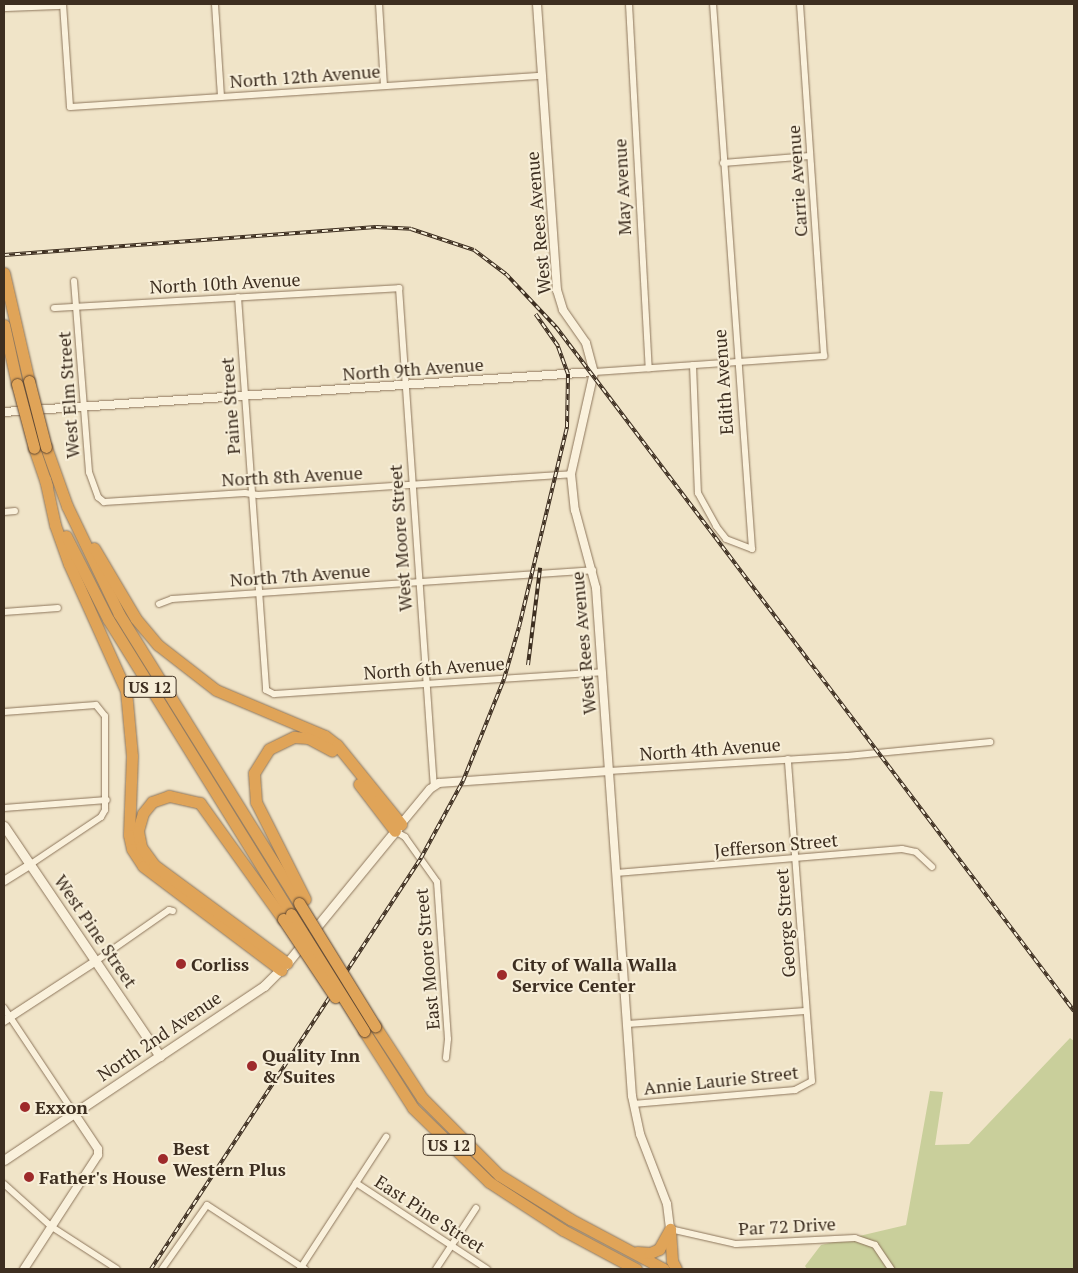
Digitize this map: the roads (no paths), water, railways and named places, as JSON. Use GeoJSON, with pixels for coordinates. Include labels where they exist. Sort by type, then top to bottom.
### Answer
{"type":"FeatureCollection","features":[{"type":"Feature","properties":{"kind":"highway","name":"US 12"},"geometry":{"type":"LineString","coordinates":[[4,273],[46,447],[58,520],[108,619],[287,917],[413,1108],[459,1156],[489,1182],[584,1242],[636,1269]]}},
{"type":"Feature","properties":{"kind":"highway","name":"US 12"},"geometry":{"type":"LineString","coordinates":[[4,325],[34,448],[119,614],[302,901],[334,960],[422,1098],[499,1175],[570,1219],[664,1269]]}},
{"type":"Feature","properties":{"kind":"highway"},"geometry":{"type":"LineString","coordinates":[[50,476],[72,499],[92,544],[122,597],[158,645],[216,690],[325,736],[337,745],[400,831]]}},
{"type":"Feature","properties":{"kind":"highway"},"geometry":{"type":"LineString","coordinates":[[50,476],[55,525],[69,564],[126,691],[132,738],[129,835],[132,849],[143,866],[284,966]]}},
{"type":"Feature","properties":{"kind":"highway"},"geometry":{"type":"LineString","coordinates":[[302,901],[256,802],[254,773],[269,749],[294,737],[308,738],[322,743],[335,753],[400,831]]}},
{"type":"Feature","properties":{"kind":"highway"},"geometry":{"type":"LineString","coordinates":[[284,966],[154,865],[141,847],[138,832],[143,813],[152,802],[169,796],[200,803],[287,917]]}},
{"type":"Feature","properties":{"kind":"highway"},"geometry":{"type":"LineString","coordinates":[[630,1250],[654,1252],[670,1229]]}},
{"type":"Feature","properties":{"kind":"highway"},"geometry":{"type":"LineString","coordinates":[[670,1229],[672,1261],[676,1269]]}},
{"type":"Feature","properties":{"kind":"highway"},"geometry":{"type":"LineString","coordinates":[[584,1242],[628,1269]]}},
{"type":"Feature","properties":{"kind":"main road"},"geometry":{"type":"LineString","coordinates":[[4,6],[59,4]]}},
{"type":"Feature","properties":{"kind":"main road","name":"West Pine Street"},"geometry":{"type":"LineString","coordinates":[[4,826],[160,1056]]}},
{"type":"Feature","properties":{"kind":"main road","name":"North 2nd Avenue"},"geometry":{"type":"LineString","coordinates":[[4,1160],[258,990],[284,966],[400,831]]}},
{"type":"Feature","properties":{"kind":"street","name":"North 12th Avenue"},"geometry":{"type":"LineString","coordinates":[[63,4],[70,108],[542,76]]}},
{"type":"Feature","properties":{"kind":"street"},"geometry":{"type":"LineString","coordinates":[[215,4],[221,97]]}},
{"type":"Feature","properties":{"kind":"street"},"geometry":{"type":"LineString","coordinates":[[380,4],[384,86]]}},
{"type":"Feature","properties":{"kind":"street","name":"West Rees Avenue"},"geometry":{"type":"LineString","coordinates":[[537,4],[557,290],[563,310],[589,351],[594,372],[571,474],[575,510],[593,570],[633,1104],[640,1134],[667,1204],[670,1229]]}},
{"type":"Feature","properties":{"kind":"street","name":"May Avenue"},"geometry":{"type":"LineString","coordinates":[[629,4],[649,368]]}},
{"type":"Feature","properties":{"kind":"street","name":"Edith Avenue"},"geometry":{"type":"LineString","coordinates":[[693,365],[698,493],[716,526],[726,539],[752,549],[736,362],[713,4]]}},
{"type":"Feature","properties":{"kind":"street","name":"Carrie Avenue"},"geometry":{"type":"LineString","coordinates":[[800,4],[824,356]]}},
{"type":"Feature","properties":{"kind":"street"},"geometry":{"type":"LineString","coordinates":[[723,163],[810,156]]}},
{"type":"Feature","properties":{"kind":"street","name":"West Elm Street"},"geometry":{"type":"LineString","coordinates":[[74,280],[91,481],[98,497],[104,502]]}},
{"type":"Feature","properties":{"kind":"street","name":"North 10th Avenue"},"geometry":{"type":"LineString","coordinates":[[54,308],[399,288]]}},
{"type":"Feature","properties":{"kind":"street","name":"West Moore Street"},"geometry":{"type":"LineString","coordinates":[[399,288],[425,684],[434,786]]}},
{"type":"Feature","properties":{"kind":"street","name":"Paine Street"},"geometry":{"type":"LineString","coordinates":[[238,297],[264,684],[268,692]]}},
{"type":"Feature","properties":{"kind":"street","name":"North 9th Avenue"},"geometry":{"type":"LineString","coordinates":[[4,412],[824,356]]}},
{"type":"Feature","properties":{"kind":"street","name":"North 8th Avenue"},"geometry":{"type":"LineString","coordinates":[[104,502],[571,474]]}},
{"type":"Feature","properties":{"kind":"street"},"geometry":{"type":"LineString","coordinates":[[4,512],[15,511]]}},
{"type":"Feature","properties":{"kind":"street","name":"North 7th Avenue"},"geometry":{"type":"LineString","coordinates":[[159,604],[172,599],[593,570]]}},
{"type":"Feature","properties":{"kind":"street"},"geometry":{"type":"LineString","coordinates":[[4,612],[58,608]]}},
{"type":"Feature","properties":{"kind":"street","name":"North 6th Avenue"},"geometry":{"type":"LineString","coordinates":[[268,692],[602,672]]}},
{"type":"Feature","properties":{"kind":"street"},"geometry":{"type":"LineString","coordinates":[[4,712],[96,705],[105,716],[107,800],[101,817],[4,881]]}},
{"type":"Feature","properties":{"kind":"street","name":"North 4th Avenue"},"geometry":{"type":"LineString","coordinates":[[434,786],[990,742]]}},
{"type":"Feature","properties":{"kind":"street","name":"George Street"},"geometry":{"type":"LineString","coordinates":[[788,759],[806,1011],[813,1074],[810,1084]]}},
{"type":"Feature","properties":{"kind":"street","name":"North 2nd Avenue"},"geometry":{"type":"LineString","coordinates":[[400,831],[434,786]]}},
{"type":"Feature","properties":{"kind":"street"},"geometry":{"type":"LineString","coordinates":[[4,808],[107,800]]}},
{"type":"Feature","properties":{"kind":"street","name":"East Moore Street"},"geometry":{"type":"LineString","coordinates":[[400,831],[437,882],[448,1039],[446,1058]]}},
{"type":"Feature","properties":{"kind":"street","name":"Jefferson Street"},"geometry":{"type":"LineString","coordinates":[[616,873],[911,850],[932,867]]}},
{"type":"Feature","properties":{"kind":"street"},"geometry":{"type":"LineString","coordinates":[[7,1019],[96,961],[169,910],[174,911]]}},
{"type":"Feature","properties":{"kind":"street"},"geometry":{"type":"LineString","coordinates":[[4,1008],[7,1019],[74,1113],[99,1153],[24,1269]]}},
{"type":"Feature","properties":{"kind":"street"},"geometry":{"type":"LineString","coordinates":[[627,1024],[806,1011]]}},
{"type":"Feature","properties":{"kind":"street","name":"Annie Laurie Street"},"geometry":{"type":"LineString","coordinates":[[633,1104],[795,1090],[810,1084]]}},
{"type":"Feature","properties":{"kind":"street"},"geometry":{"type":"LineString","coordinates":[[162,1269],[206,1205],[302,1268],[386,1137]]}},
{"type":"Feature","properties":{"kind":"street","name":"East Pine Street"},"geometry":{"type":"LineString","coordinates":[[356,1183],[487,1269]]}},
{"type":"Feature","properties":{"kind":"street"},"geometry":{"type":"LineString","coordinates":[[4,1184],[52,1227],[117,1269]]}},
{"type":"Feature","properties":{"kind":"street"},"geometry":{"type":"LineString","coordinates":[[436,1269],[476,1208]]}},
{"type":"Feature","properties":{"kind":"street","name":"Par 72 Drive"},"geometry":{"type":"LineString","coordinates":[[670,1229],[736,1244],[855,1238],[875,1245],[891,1269]]}},
{"type":"Feature","properties":{"kind":"railway"},"geometry":{"type":"LineString","coordinates":[[4,255],[376,227],[411,229],[474,250],[506,274],[556,327],[1074,1011]]}},
{"type":"Feature","properties":{"kind":"railway"},"geometry":{"type":"LineString","coordinates":[[151,1269],[421,858],[463,781],[504,679],[519,627],[567,427],[568,374],[558,346],[536,314]]}},
{"type":"Feature","properties":{"kind":"railway"},"geometry":{"type":"LineString","coordinates":[[528,665],[540,568]]}},
{"type":"Feature","properties":{"kind":"place","name":"Corliss"},"geometry":{"type":"Point","coordinates":[181,964]}},
{"type":"Feature","properties":{"kind":"place","name":"City of Walla Walla Service Center"},"geometry":{"type":"Point","coordinates":[502,975]}},
{"type":"Feature","properties":{"kind":"place","name":"Quality Inn & Suites"},"geometry":{"type":"Point","coordinates":[252,1066]}},
{"type":"Feature","properties":{"kind":"place","name":"Exxon"},"geometry":{"type":"Point","coordinates":[25,1107]}},
{"type":"Feature","properties":{"kind":"place","name":"Best Western Plus"},"geometry":{"type":"Point","coordinates":[163,1159]}},
{"type":"Feature","properties":{"kind":"place","name":"Father's House"},"geometry":{"type":"Point","coordinates":[29,1177]}}]}
